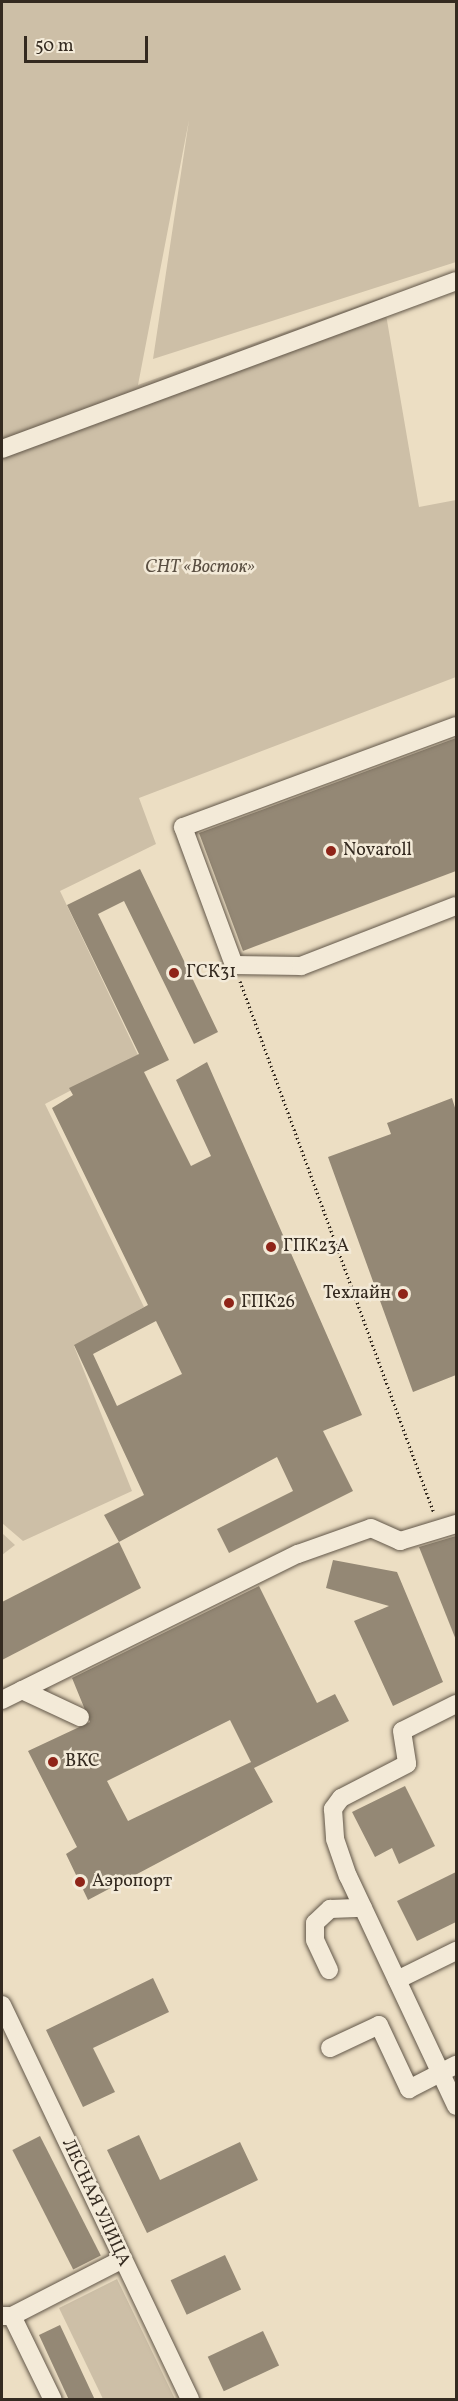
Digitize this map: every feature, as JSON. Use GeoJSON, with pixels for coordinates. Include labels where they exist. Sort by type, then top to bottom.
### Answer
{"type":"FeatureCollection","features":[{"type":"Feature","properties":{"kind":"street"},"geometry":{"type":"LineString","coordinates":[[2,449],[456,281]]}},
{"type":"Feature","properties":{"kind":"street"},"geometry":{"type":"LineString","coordinates":[[456,726],[183,827],[234,965],[301,966],[456,906]]}},
{"type":"Feature","properties":{"kind":"street"},"geometry":{"type":"LineString","coordinates":[[2,1700],[298,1554],[371,1528],[400,1540],[448,1527]]}},
{"type":"Feature","properties":{"kind":"street"},"geometry":{"type":"LineString","coordinates":[[22,1690],[80,1717]]}},
{"type":"Feature","properties":{"kind":"street"},"geometry":{"type":"LineString","coordinates":[[456,1704],[402,1731],[407,1764],[341,1798],[333,1809],[335,1839],[363,1908],[397,1980],[449,2069],[456,2106]]}},
{"type":"Feature","properties":{"kind":"street"},"geometry":{"type":"LineString","coordinates":[[329,1970],[315,1940],[315,1923],[330,1909],[363,1908]]}},
{"type":"Feature","properties":{"kind":"street"},"geometry":{"type":"LineString","coordinates":[[397,1980],[456,1950]]}},
{"type":"Feature","properties":{"kind":"street","name":"ЛЕСНАЯ УЛИЦА"},"geometry":{"type":"LineString","coordinates":[[2,2005],[190,2400]]}},
{"type":"Feature","properties":{"kind":"street"},"geometry":{"type":"LineString","coordinates":[[330,2048],[379,2025],[409,2089],[449,2069]]}},
{"type":"Feature","properties":{"kind":"street"},"geometry":{"type":"LineString","coordinates":[[53,2400],[7,2316],[122,2260]]}},
{"type":"Feature","properties":{"kind":"path"},"geometry":{"type":"LineString","coordinates":[[234,965],[448,1527]]}},
{"type":"Feature","properties":{"kind":"green space","name":"СНТ «Восток»"},"geometry":{"type":"Polygon","coordinates":[[[2,2],[456,2],[456,262],[153,359],[189,120],[138,385],[383,297],[419,507],[456,500],[456,677],[139,798],[156,844],[60,891],[138,1055],[45,1104],[144,1307],[74,1346],[132,1491],[23,1541],[2,1523],[2,2]]]}},
{"type":"Feature","properties":{"kind":"green space"},"geometry":{"type":"Polygon","coordinates":[[[2,1533],[15,1545],[2,1555],[2,1533]]]}},
{"type":"Feature","properties":{"kind":"green space"},"geometry":{"type":"Polygon","coordinates":[[[117,2279],[175,2399],[103,2399],[59,2308],[117,2279]]]}},
{"type":"Feature","properties":{"kind":"building","name":"Novaroll"},"geometry":{"type":"Polygon","coordinates":[[[456,738],[456,871],[243,951],[199,833],[456,738]]]}},
{"type":"Feature","properties":{"kind":"building"},"geometry":{"type":"Polygon","coordinates":[[[140,869],[218,1032],[194,1044],[124,901],[98,914],[169,1060],[144,1072],[191,1166],[211,1156],[176,1080],[207,1062],[362,1415],[323,1431],[353,1491],[229,1553],[217,1529],[293,1491],[277,1457],[119,1542],[104,1515],[144,1495],[74,1345],[148,1305],[52,1108],[73,1095],[69,1088],[139,1054],[67,905],[140,869]],[[156,1321],[93,1354],[117,1406],[182,1374],[156,1321]]]}},
{"type":"Feature","properties":{"kind":"building"},"geometry":{"type":"Polygon","coordinates":[[[452,1098],[456,1111],[456,1375],[413,1392],[328,1157],[391,1134],[387,1123],[452,1098]]]}},
{"type":"Feature","properties":{"kind":"building"},"geometry":{"type":"Polygon","coordinates":[[[456,1536],[456,1640],[419,1547],[456,1536]]]}},
{"type":"Feature","properties":{"kind":"building"},"geometry":{"type":"Polygon","coordinates":[[[119,1542],[141,1588],[2,1660],[2,1602],[119,1542]]]}},
{"type":"Feature","properties":{"kind":"building"},"geometry":{"type":"Polygon","coordinates":[[[333,1560],[397,1572],[443,1682],[393,1706],[354,1621],[389,1606],[326,1588],[333,1560]]]}},
{"type":"Feature","properties":{"kind":"building"},"geometry":{"type":"Polygon","coordinates":[[[259,1586],[317,1703],[335,1694],[349,1721],[254,1768],[273,1802],[88,1900],[66,1854],[77,1847],[28,1751],[90,1722],[72,1678],[259,1586]],[[230,1720],[107,1781],[128,1821],[251,1762],[230,1720]]]}},
{"type":"Feature","properties":{"kind":"building"},"geometry":{"type":"Polygon","coordinates":[[[405,1786],[435,1846],[399,1864],[392,1848],[375,1857],[352,1812],[405,1786]]]}},
{"type":"Feature","properties":{"kind":"building"},"geometry":{"type":"Polygon","coordinates":[[[456,1872],[456,1922],[417,1941],[397,1901],[456,1872]]]}},
{"type":"Feature","properties":{"kind":"building"},"geometry":{"type":"Polygon","coordinates":[[[153,1978],[169,2012],[93,2048],[115,2092],[83,2107],[46,2030],[153,1978]]]}},
{"type":"Feature","properties":{"kind":"building"},"geometry":{"type":"Polygon","coordinates":[[[139,2135],[160,2180],[240,2142],[258,2180],[147,2233],[107,2150],[139,2135]]]}},
{"type":"Feature","properties":{"kind":"building"},"geometry":{"type":"Polygon","coordinates":[[[40,2136],[101,2255],[73,2269],[12,2150],[40,2136]]]}},
{"type":"Feature","properties":{"kind":"building"},"geometry":{"type":"Polygon","coordinates":[[[225,2255],[241,2289],[187,2315],[171,2280],[225,2255]]]}},
{"type":"Feature","properties":{"kind":"building"},"geometry":{"type":"Polygon","coordinates":[[[60,2325],[95,2400],[69,2400],[39,2335],[60,2325]]]}},
{"type":"Feature","properties":{"kind":"building"},"geometry":{"type":"Polygon","coordinates":[[[263,2331],[279,2365],[224,2391],[208,2357],[263,2331]]]}},
{"type":"Feature","properties":{"kind":"place","name":"Novaroll"},"geometry":{"type":"Point","coordinates":[331,851]}},
{"type":"Feature","properties":{"kind":"place","name":"ГСК31"},"geometry":{"type":"Point","coordinates":[174,973]}},
{"type":"Feature","properties":{"kind":"place","name":"ГПК23А"},"geometry":{"type":"Point","coordinates":[271,1247]}},
{"type":"Feature","properties":{"kind":"place","name":"Техлайн"},"geometry":{"type":"Point","coordinates":[403,1294]}},
{"type":"Feature","properties":{"kind":"place","name":"ГПК26"},"geometry":{"type":"Point","coordinates":[229,1303]}},
{"type":"Feature","properties":{"kind":"place","name":"ВКС"},"geometry":{"type":"Point","coordinates":[53,1762]}},
{"type":"Feature","properties":{"kind":"place","name":"Аэропорт"},"geometry":{"type":"Point","coordinates":[80,1882]}}]}
